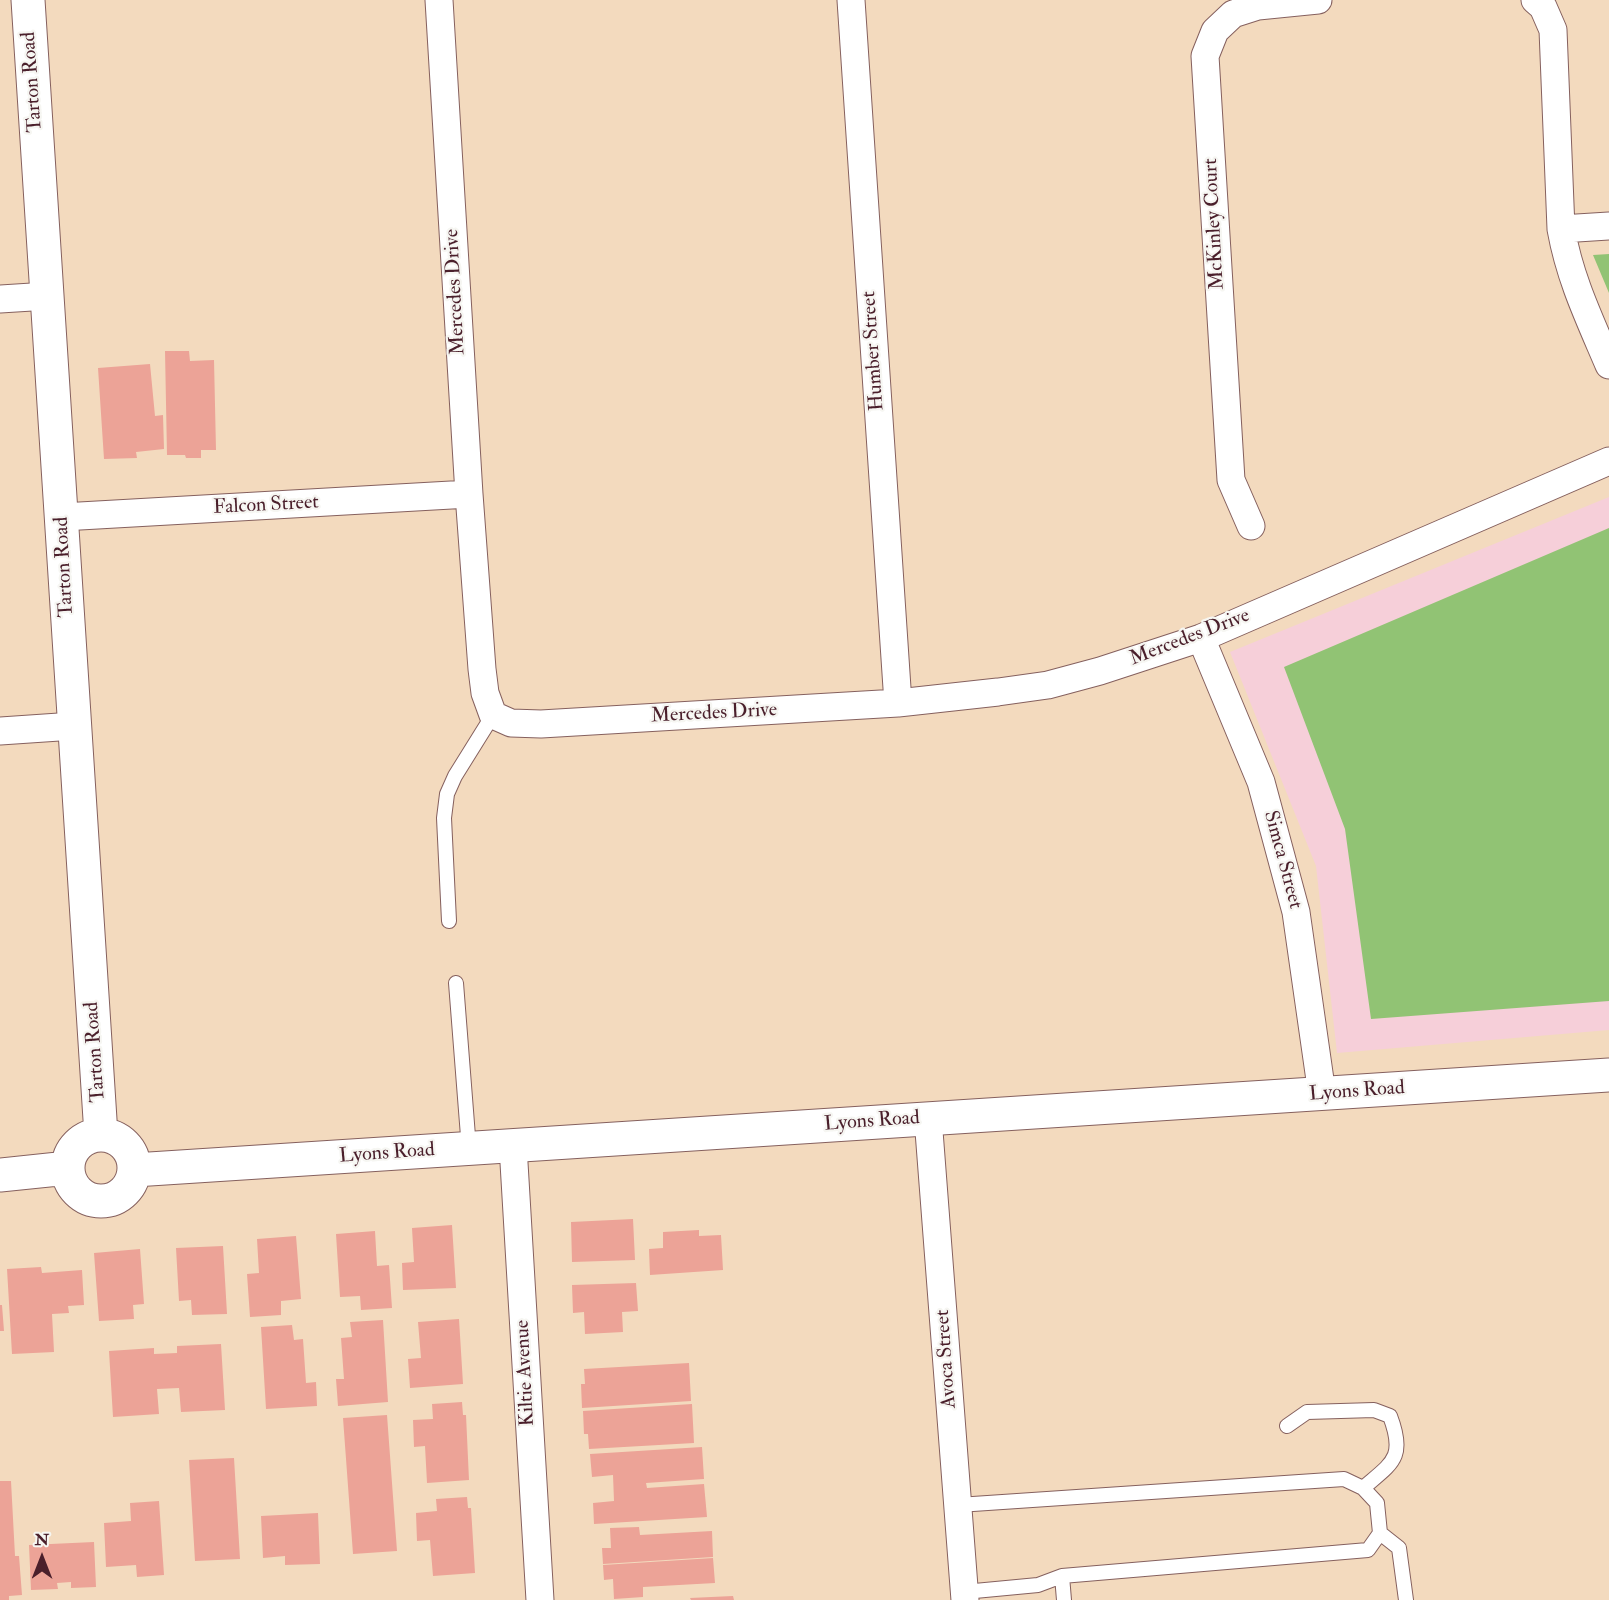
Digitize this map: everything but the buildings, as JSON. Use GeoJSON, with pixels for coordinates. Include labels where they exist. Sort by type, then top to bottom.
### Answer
{"type":"FeatureCollection","features":[{"type":"Feature","properties":{"kind":"street","name":"Tarton Road"},"geometry":{"type":"LineString","coordinates":[[28,0],[101,1135]]}},
{"type":"Feature","properties":{"kind":"street","name":"Mercedes Drive"},"geometry":{"type":"LineString","coordinates":[[439,0],[482,669],[485,693],[493,715],[511,723],[541,724],[898,703],[1048,685],[1100,671],[1201,638],[1609,461]]}},
{"type":"Feature","properties":{"kind":"street","name":"Humber Street"},"geometry":{"type":"LineString","coordinates":[[851,0],[898,703]]}},
{"type":"Feature","properties":{"kind":"street","name":"McKinley Court"},"geometry":{"type":"LineString","coordinates":[[1251,526],[1231,480],[1205,56],[1215,31],[1233,14],[1258,6],[1318,0]]}},
{"type":"Feature","properties":{"kind":"street"},"geometry":{"type":"LineString","coordinates":[[1535,0],[1543,7],[1553,30],[1561,229],[1566,260],[1574,286],[1609,365]]}},
{"type":"Feature","properties":{"kind":"street"},"geometry":{"type":"LineString","coordinates":[[1561,229],[1609,226]]}},
{"type":"Feature","properties":{"kind":"street"},"geometry":{"type":"LineString","coordinates":[[0,299],[48,296]]}},
{"type":"Feature","properties":{"kind":"street","name":"Falcon Street"},"geometry":{"type":"LineString","coordinates":[[62,517],[469,494]]}},
{"type":"Feature","properties":{"kind":"street","name":"Simca Street"},"geometry":{"type":"LineString","coordinates":[[1201,638],[1261,782],[1294,901],[1322,1094]]}},
{"type":"Feature","properties":{"kind":"street"},"geometry":{"type":"LineString","coordinates":[[0,731],[74,726]]}},
{"type":"Feature","properties":{"kind":"street","name":"Lyons Road"},"geometry":{"type":"LineString","coordinates":[[134,1170],[1609,1075]]}},
{"type":"Feature","properties":{"kind":"street","name":"Avoca Street"},"geometry":{"type":"LineString","coordinates":[[928,1118],[965,1596]]}},
{"type":"Feature","properties":{"kind":"street"},"geometry":{"type":"LineString","coordinates":[[101,1135],[112,1136],[121,1141],[133,1158],[134,1170],[132,1181],[126,1190],[106,1201],[94,1201],[75,1189],[68,1168],[70,1156],[82,1140],[101,1135]]}},
{"type":"Feature","properties":{"kind":"street","name":"Kiltie Avenue"},"geometry":{"type":"LineString","coordinates":[[513,1146],[540,1600]]}},
{"type":"Feature","properties":{"kind":"street"},"geometry":{"type":"LineString","coordinates":[[0,1175],[68,1168]]}},
{"type":"Feature","properties":{"kind":"lane"},"geometry":{"type":"LineString","coordinates":[[449,921],[444,818],[447,794],[455,776],[493,715]]}},
{"type":"Feature","properties":{"kind":"lane"},"geometry":{"type":"LineString","coordinates":[[456,983],[469,1149]]}},
{"type":"Feature","properties":{"kind":"lane"},"geometry":{"type":"LineString","coordinates":[[1287,1426],[1308,1412],[1374,1410],[1390,1416],[1398,1447],[1393,1462],[1363,1488]]}},
{"type":"Feature","properties":{"kind":"lane"},"geometry":{"type":"LineString","coordinates":[[958,1505],[1344,1479],[1363,1488],[1377,1503],[1380,1533],[1368,1550],[1062,1576],[1038,1585],[965,1596]]}},
{"type":"Feature","properties":{"kind":"lane"},"geometry":{"type":"LineString","coordinates":[[1380,1533],[1399,1548],[1406,1600]]}},
{"type":"Feature","properties":{"kind":"lane"},"geometry":{"type":"LineString","coordinates":[[1062,1576],[1064,1600]]}},
{"type":"Feature","properties":{"kind":"shaded area"},"geometry":{"type":"Polygon","coordinates":[[[1609,497],[1609,1030],[1337,1053],[1316,866],[1230,652],[1609,497]]]}},
{"type":"Feature","properties":{"kind":"green space"},"geometry":{"type":"Polygon","coordinates":[[[1609,254],[1609,293],[1593,255],[1609,254]]]}},
{"type":"Feature","properties":{"kind":"green space"},"geometry":{"type":"Polygon","coordinates":[[[1609,528],[1609,1001],[1371,1019],[1345,829],[1284,667],[1609,528]]]}}]}
